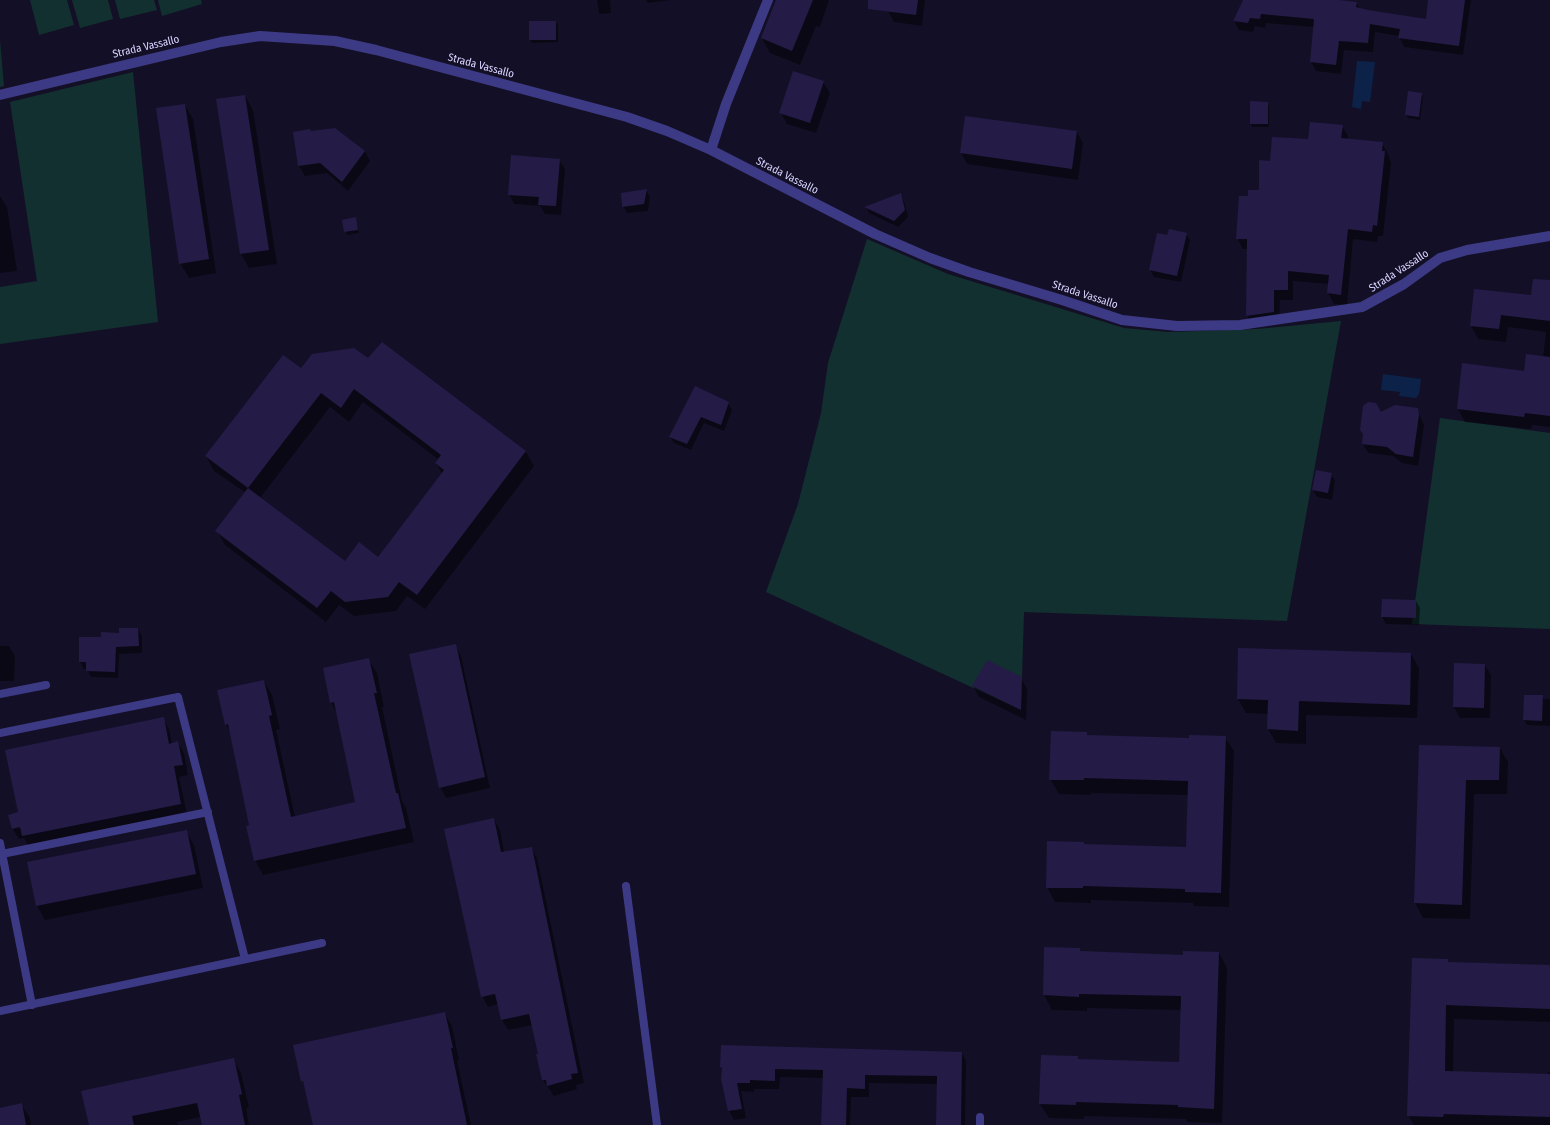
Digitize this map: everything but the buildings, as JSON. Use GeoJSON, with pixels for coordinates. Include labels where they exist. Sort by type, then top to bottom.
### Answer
{"type":"FeatureCollection","features":[{"type":"Feature","properties":{"kind":"street"},"geometry":{"type":"LineString","coordinates":[[711,150],[726,104],[768,0]]}},
{"type":"Feature","properties":{"kind":"street","name":"Strada Vassallo"},"geometry":{"type":"LineString","coordinates":[[0,95],[221,42],[260,36],[335,41],[376,50],[627,116],[667,130],[711,150],[875,234],[930,258],[969,272],[1122,320],[1177,326],[1240,324],[1362,307],[1404,284],[1440,258],[1467,250],[1550,236]]}},
{"type":"Feature","properties":{"kind":"lane"},"geometry":{"type":"LineString","coordinates":[[0,694],[46,685]]}},
{"type":"Feature","properties":{"kind":"lane"},"geometry":{"type":"LineString","coordinates":[[0,733],[178,697],[245,959]]}},
{"type":"Feature","properties":{"kind":"lane"},"geometry":{"type":"LineString","coordinates":[[2,854],[208,812]]}},
{"type":"Feature","properties":{"kind":"lane"},"geometry":{"type":"LineString","coordinates":[[0,843],[32,1005]]}},
{"type":"Feature","properties":{"kind":"lane"},"geometry":{"type":"LineString","coordinates":[[626,886],[657,1125]]}},
{"type":"Feature","properties":{"kind":"lane"},"geometry":{"type":"LineString","coordinates":[[0,1011],[322,943]]}},
{"type":"Feature","properties":{"kind":"green space"},"geometry":{"type":"Polygon","coordinates":[[[30,0],[67,0],[74,25],[39,35],[30,0]]]}},
{"type":"Feature","properties":{"kind":"green space"},"geometry":{"type":"Polygon","coordinates":[[[72,0],[108,0],[113,19],[80,28],[72,0]]]}},
{"type":"Feature","properties":{"kind":"green space"},"geometry":{"type":"Polygon","coordinates":[[[115,0],[154,0],[157,10],[120,19],[115,0]]]}},
{"type":"Feature","properties":{"kind":"green space"},"geometry":{"type":"Polygon","coordinates":[[[158,0],[201,0],[202,4],[162,16],[158,0]]]}},
{"type":"Feature","properties":{"kind":"green space"},"geometry":{"type":"Polygon","coordinates":[[[0,40],[4,86],[0,87],[0,40]]]}},
{"type":"Feature","properties":{"kind":"green space"},"geometry":{"type":"Polygon","coordinates":[[[133,72],[158,322],[0,344],[0,287],[37,281],[10,102],[133,72]]]}},
{"type":"Feature","properties":{"kind":"green space"},"geometry":{"type":"Polygon","coordinates":[[[867,239],[948,274],[1124,328],[1168,332],[1257,329],[1341,321],[1287,621],[1024,612],[1021,710],[766,592],[798,504],[821,413],[828,363],[867,239]]]}},
{"type":"Feature","properties":{"kind":"green space"},"geometry":{"type":"Polygon","coordinates":[[[1440,418],[1550,433],[1550,629],[1412,624],[1440,418]]]}},
{"type":"Feature","properties":{"kind":"water"},"geometry":{"type":"Polygon","coordinates":[[[1357,61],[1375,62],[1370,102],[1362,101],[1361,109],[1352,107],[1357,61]]]}},
{"type":"Feature","properties":{"kind":"water"},"geometry":{"type":"Polygon","coordinates":[[[1383,374],[1421,379],[1419,394],[1416,398],[1399,396],[1400,392],[1381,390],[1383,374]]]}}]}
